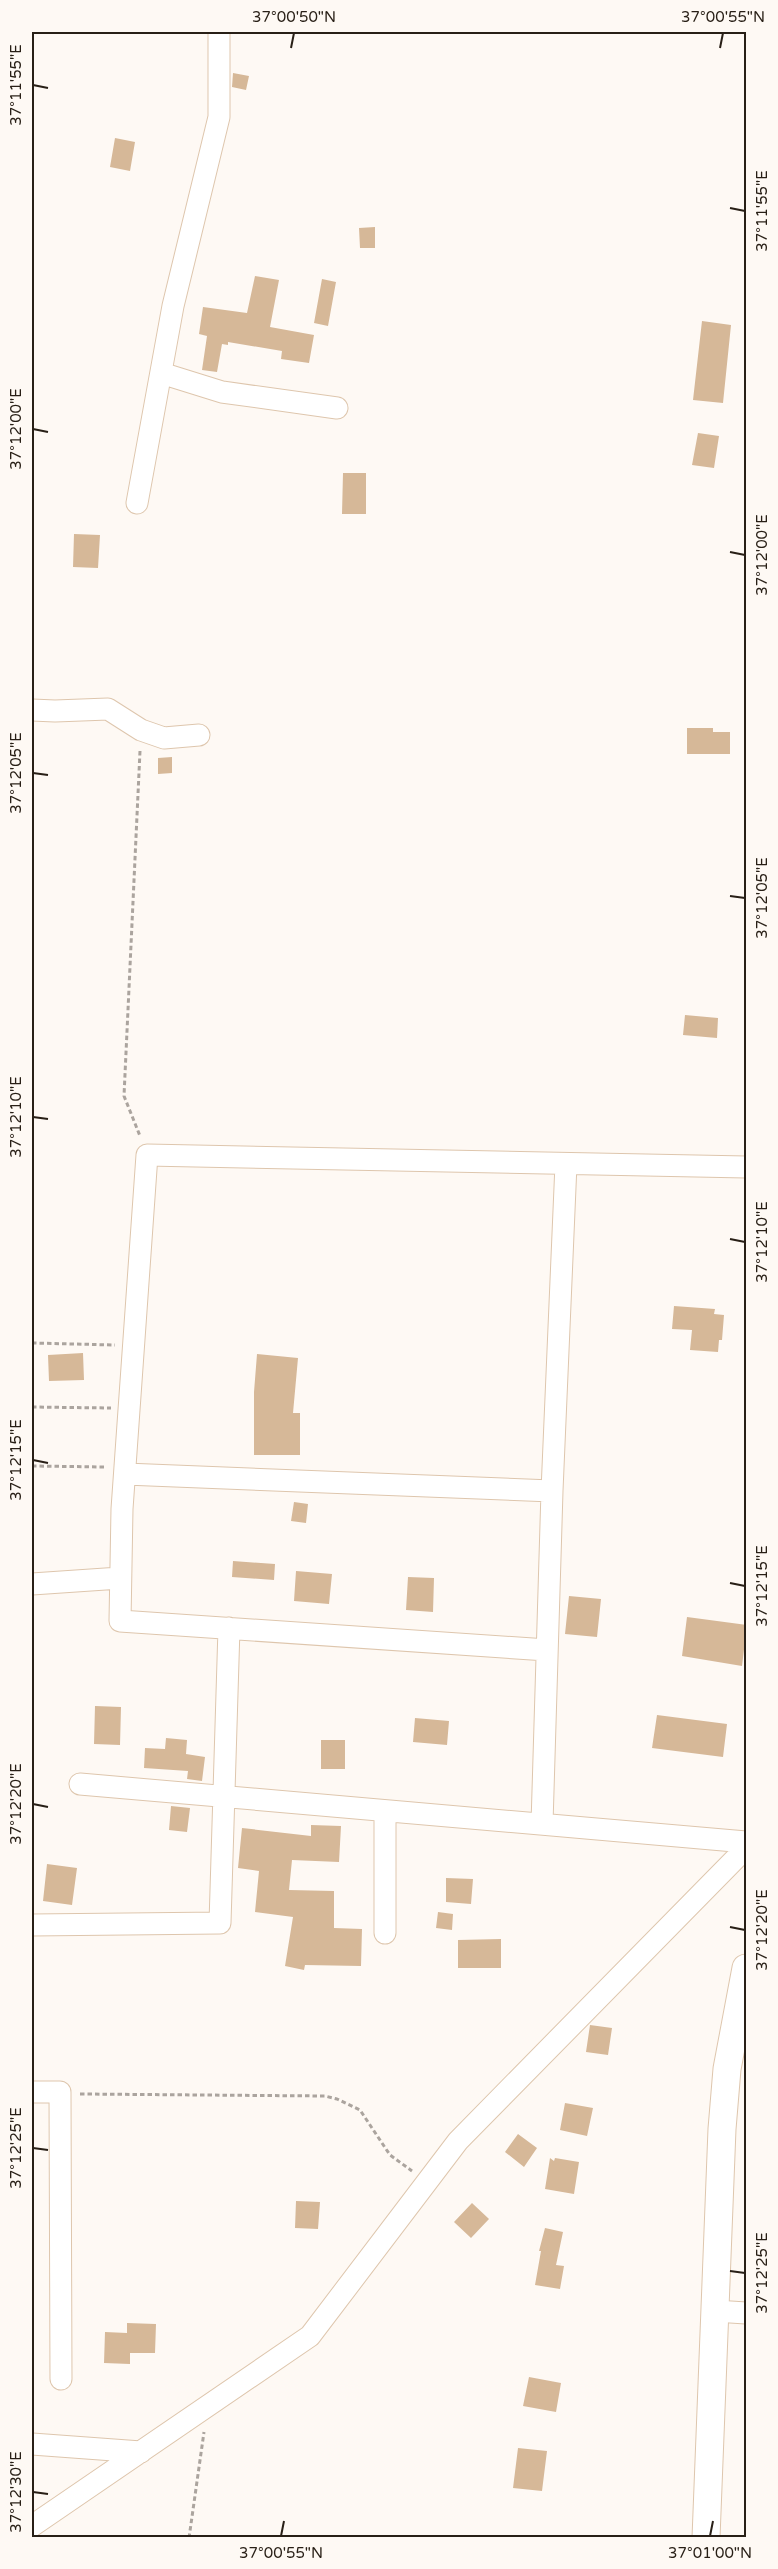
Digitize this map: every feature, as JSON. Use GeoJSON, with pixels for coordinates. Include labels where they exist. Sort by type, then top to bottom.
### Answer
{"type":"FeatureCollection","features":[{"type":"Feature","properties":{"kind":"main road"},"geometry":{"type":"LineString","coordinates":[[706,2538],[722,2129],[727,2069],[740,1992],[747,1968]]}},
{"type":"Feature","properties":{"kind":"street"},"geometry":{"type":"LineString","coordinates":[[137,503],[173,306],[219,117],[219,32]]}},
{"type":"Feature","properties":{"kind":"street"},"geometry":{"type":"LineString","coordinates":[[161,373],[222,392],[337,408]]}},
{"type":"Feature","properties":{"kind":"street"},"geometry":{"type":"LineString","coordinates":[[32,710],[108,709],[141,730],[164,738],[199,735]]}},
{"type":"Feature","properties":{"kind":"street"},"geometry":{"type":"LineString","coordinates":[[548,1650],[120,1621],[125,1471],[147,1155],[747,1167]]}},
{"type":"Feature","properties":{"kind":"street"},"geometry":{"type":"LineString","coordinates":[[542,1824],[552,1491],[566,1164]]}},
{"type":"Feature","properties":{"kind":"street"},"geometry":{"type":"LineString","coordinates":[[125,1471],[552,1491]]}},
{"type":"Feature","properties":{"kind":"street"},"geometry":{"type":"LineString","coordinates":[[32,1584],[120,1578]]}},
{"type":"Feature","properties":{"kind":"street"},"geometry":{"type":"LineString","coordinates":[[32,1925],[220,1923],[226,1797],[229,1628]]}},
{"type":"Feature","properties":{"kind":"street"},"geometry":{"type":"LineString","coordinates":[[80,1784],[747,1842]]}},
{"type":"Feature","properties":{"kind":"street"},"geometry":{"type":"LineString","coordinates":[[385,1810],[385,1933]]}},
{"type":"Feature","properties":{"kind":"street"},"geometry":{"type":"LineString","coordinates":[[32,2526],[310,2336],[458,2141],[747,1848]]}},
{"type":"Feature","properties":{"kind":"street"},"geometry":{"type":"LineString","coordinates":[[32,2092],[60,2092],[61,2379]]}},
{"type":"Feature","properties":{"kind":"street"},"geometry":{"type":"LineString","coordinates":[[715,2311],[747,2313]]}},
{"type":"Feature","properties":{"kind":"street"},"geometry":{"type":"LineString","coordinates":[[32,2444],[141,2452]]}},
{"type":"Feature","properties":{"kind":"path"},"geometry":{"type":"LineString","coordinates":[[141,730],[124,1096],[147,1155]]}},
{"type":"Feature","properties":{"kind":"path"},"geometry":{"type":"LineString","coordinates":[[32,1343],[135,1346]]}},
{"type":"Feature","properties":{"kind":"path"},"geometry":{"type":"LineString","coordinates":[[32,1407],[130,1408]]}},
{"type":"Feature","properties":{"kind":"path"},"geometry":{"type":"LineString","coordinates":[[32,1466],[125,1471]]}},
{"type":"Feature","properties":{"kind":"path"},"geometry":{"type":"LineString","coordinates":[[60,2092],[104,2096],[312,2094],[338,2099],[360,2110],[390,2155],[404,2167],[429,2179]]}},
{"type":"Feature","properties":{"kind":"path"},"geometry":{"type":"LineString","coordinates":[[189,2538],[209,2405]]}},
{"type":"Feature","properties":{"kind":"building"},"geometry":{"type":"Polygon","coordinates":[[[233,73],[249,76],[246,90],[232,87],[233,73]]]}},
{"type":"Feature","properties":{"kind":"building"},"geometry":{"type":"Polygon","coordinates":[[[115,138],[135,142],[130,171],[110,167],[115,138]]]}},
{"type":"Feature","properties":{"kind":"building"},"geometry":{"type":"Polygon","coordinates":[[[375,227],[375,248],[360,248],[359,228],[375,227]]]}},
{"type":"Feature","properties":{"kind":"building"},"geometry":{"type":"Polygon","coordinates":[[[255,276],[279,280],[270,327],[314,335],[309,363],[281,359],[282,351],[228,342],[228,345],[222,344],[217,372],[202,370],[207,336],[199,334],[203,307],[247,313],[255,276]]]}},
{"type":"Feature","properties":{"kind":"building"},"geometry":{"type":"Polygon","coordinates":[[[322,279],[336,282],[328,326],[314,323],[322,279]]]}},
{"type":"Feature","properties":{"kind":"building"},"geometry":{"type":"Polygon","coordinates":[[[702,321],[731,325],[723,403],[693,400],[702,321]]]}},
{"type":"Feature","properties":{"kind":"building"},"geometry":{"type":"Polygon","coordinates":[[[698,433],[719,436],[714,468],[692,465],[698,433]]]}},
{"type":"Feature","properties":{"kind":"building"},"geometry":{"type":"Polygon","coordinates":[[[343,473],[366,473],[366,514],[342,514],[343,473]]]}},
{"type":"Feature","properties":{"kind":"building"},"geometry":{"type":"Polygon","coordinates":[[[74,534],[100,535],[98,568],[73,567],[74,534]]]}},
{"type":"Feature","properties":{"kind":"building"},"geometry":{"type":"Polygon","coordinates":[[[687,728],[713,728],[713,732],[730,732],[730,754],[687,754],[687,728]]]}},
{"type":"Feature","properties":{"kind":"building"},"geometry":{"type":"Polygon","coordinates":[[[172,757],[172,773],[158,774],[158,758],[172,757]]]}},
{"type":"Feature","properties":{"kind":"building"},"geometry":{"type":"Polygon","coordinates":[[[685,1015],[718,1018],[717,1038],[683,1035],[685,1015]]]}},
{"type":"Feature","properties":{"kind":"building"},"geometry":{"type":"Polygon","coordinates":[[[674,1306],[715,1309],[714,1314],[724,1315],[722,1340],[719,1340],[718,1352],[690,1350],[692,1330],[672,1329],[674,1306]]]}},
{"type":"Feature","properties":{"kind":"building"},"geometry":{"type":"Polygon","coordinates":[[[83,1353],[84,1380],[49,1381],[48,1355],[83,1353]]]}},
{"type":"Feature","properties":{"kind":"building"},"geometry":{"type":"Polygon","coordinates":[[[257,1354],[298,1358],[293,1413],[300,1413],[300,1455],[254,1455],[254,1392],[257,1354]]]}},
{"type":"Feature","properties":{"kind":"building"},"geometry":{"type":"Polygon","coordinates":[[[294,1502],[308,1504],[306,1523],[291,1521],[294,1502]]]}},
{"type":"Feature","properties":{"kind":"building"},"geometry":{"type":"Polygon","coordinates":[[[233,1561],[275,1564],[274,1580],[232,1577],[233,1561]]]}},
{"type":"Feature","properties":{"kind":"building"},"geometry":{"type":"Polygon","coordinates":[[[296,1571],[332,1574],[329,1604],[294,1601],[296,1571]]]}},
{"type":"Feature","properties":{"kind":"building"},"geometry":{"type":"Polygon","coordinates":[[[408,1577],[434,1578],[433,1612],[406,1610],[408,1577]]]}},
{"type":"Feature","properties":{"kind":"building"},"geometry":{"type":"Polygon","coordinates":[[[569,1596],[601,1599],[597,1637],[565,1634],[569,1596]]]}},
{"type":"Feature","properties":{"kind":"building"},"geometry":{"type":"Polygon","coordinates":[[[687,1617],[747,1625],[742,1666],[682,1656],[687,1617]]]}},
{"type":"Feature","properties":{"kind":"building"},"geometry":{"type":"Polygon","coordinates":[[[95,1706],[121,1707],[120,1745],[94,1744],[95,1706]]]}},
{"type":"Feature","properties":{"kind":"building"},"geometry":{"type":"Polygon","coordinates":[[[657,1715],[727,1724],[723,1757],[652,1748],[657,1715]]]}},
{"type":"Feature","properties":{"kind":"building"},"geometry":{"type":"Polygon","coordinates":[[[415,1718],[449,1721],[447,1745],[413,1742],[415,1718]]]}},
{"type":"Feature","properties":{"kind":"building"},"geometry":{"type":"Polygon","coordinates":[[[166,1738],[187,1740],[186,1754],[205,1757],[202,1781],[187,1779],[188,1771],[144,1768],[145,1748],[165,1749],[166,1738]]]}},
{"type":"Feature","properties":{"kind":"building"},"geometry":{"type":"Polygon","coordinates":[[[321,1740],[345,1740],[345,1769],[321,1769],[321,1740]]]}},
{"type":"Feature","properties":{"kind":"building"},"geometry":{"type":"Polygon","coordinates":[[[171,1806],[190,1808],[187,1832],[169,1830],[171,1806]]]}},
{"type":"Feature","properties":{"kind":"building"},"geometry":{"type":"Polygon","coordinates":[[[311,1825],[341,1826],[339,1862],[292,1860],[289,1890],[334,1891],[334,1928],[362,1929],[361,1966],[305,1965],[304,1970],[285,1966],[293,1917],[255,1912],[259,1871],[238,1868],[242,1828],[311,1836],[311,1825]]]}},
{"type":"Feature","properties":{"kind":"building"},"geometry":{"type":"Polygon","coordinates":[[[47,1864],[77,1868],[72,1905],[43,1901],[47,1864]]]}},
{"type":"Feature","properties":{"kind":"building"},"geometry":{"type":"Polygon","coordinates":[[[446,1878],[473,1879],[471,1904],[446,1902],[446,1878]]]}},
{"type":"Feature","properties":{"kind":"building"},"geometry":{"type":"Polygon","coordinates":[[[438,1912],[453,1914],[452,1930],[436,1928],[438,1912]]]}},
{"type":"Feature","properties":{"kind":"building"},"geometry":{"type":"Polygon","coordinates":[[[501,1939],[501,1968],[458,1968],[458,1940],[501,1939]]]}},
{"type":"Feature","properties":{"kind":"building"},"geometry":{"type":"Polygon","coordinates":[[[590,2025],[612,2028],[608,2055],[586,2052],[590,2025]]]}},
{"type":"Feature","properties":{"kind":"building"},"geometry":{"type":"Polygon","coordinates":[[[565,2103],[593,2108],[587,2136],[560,2130],[565,2103]]]}},
{"type":"Feature","properties":{"kind":"building"},"geometry":{"type":"Polygon","coordinates":[[[518,2134],[537,2148],[524,2167],[505,2152],[518,2134]]]}},
{"type":"Feature","properties":{"kind":"building"},"geometry":{"type":"Polygon","coordinates":[[[550,2158],[554,2161],[555,2158],[579,2162],[574,2194],[545,2189],[550,2158]]]}},
{"type":"Feature","properties":{"kind":"building"},"geometry":{"type":"Polygon","coordinates":[[[296,2201],[320,2202],[318,2229],[295,2228],[296,2201]]]}},
{"type":"Feature","properties":{"kind":"building"},"geometry":{"type":"Polygon","coordinates":[[[472,2203],[489,2219],[471,2238],[454,2222],[472,2203]]]}},
{"type":"Feature","properties":{"kind":"building"},"geometry":{"type":"Polygon","coordinates":[[[545,2228],[563,2232],[556,2265],[564,2266],[560,2289],[535,2285],[541,2251],[539,2251],[545,2228]]]}},
{"type":"Feature","properties":{"kind":"building"},"geometry":{"type":"Polygon","coordinates":[[[127,2323],[156,2324],[155,2353],[130,2353],[130,2364],[104,2363],[105,2332],[127,2333],[127,2323]]]}},
{"type":"Feature","properties":{"kind":"building"},"geometry":{"type":"Polygon","coordinates":[[[529,2377],[561,2383],[556,2412],[523,2406],[529,2377]]]}},
{"type":"Feature","properties":{"kind":"building"},"geometry":{"type":"Polygon","coordinates":[[[518,2448],[547,2451],[542,2491],[513,2488],[518,2448]]]}}]}
